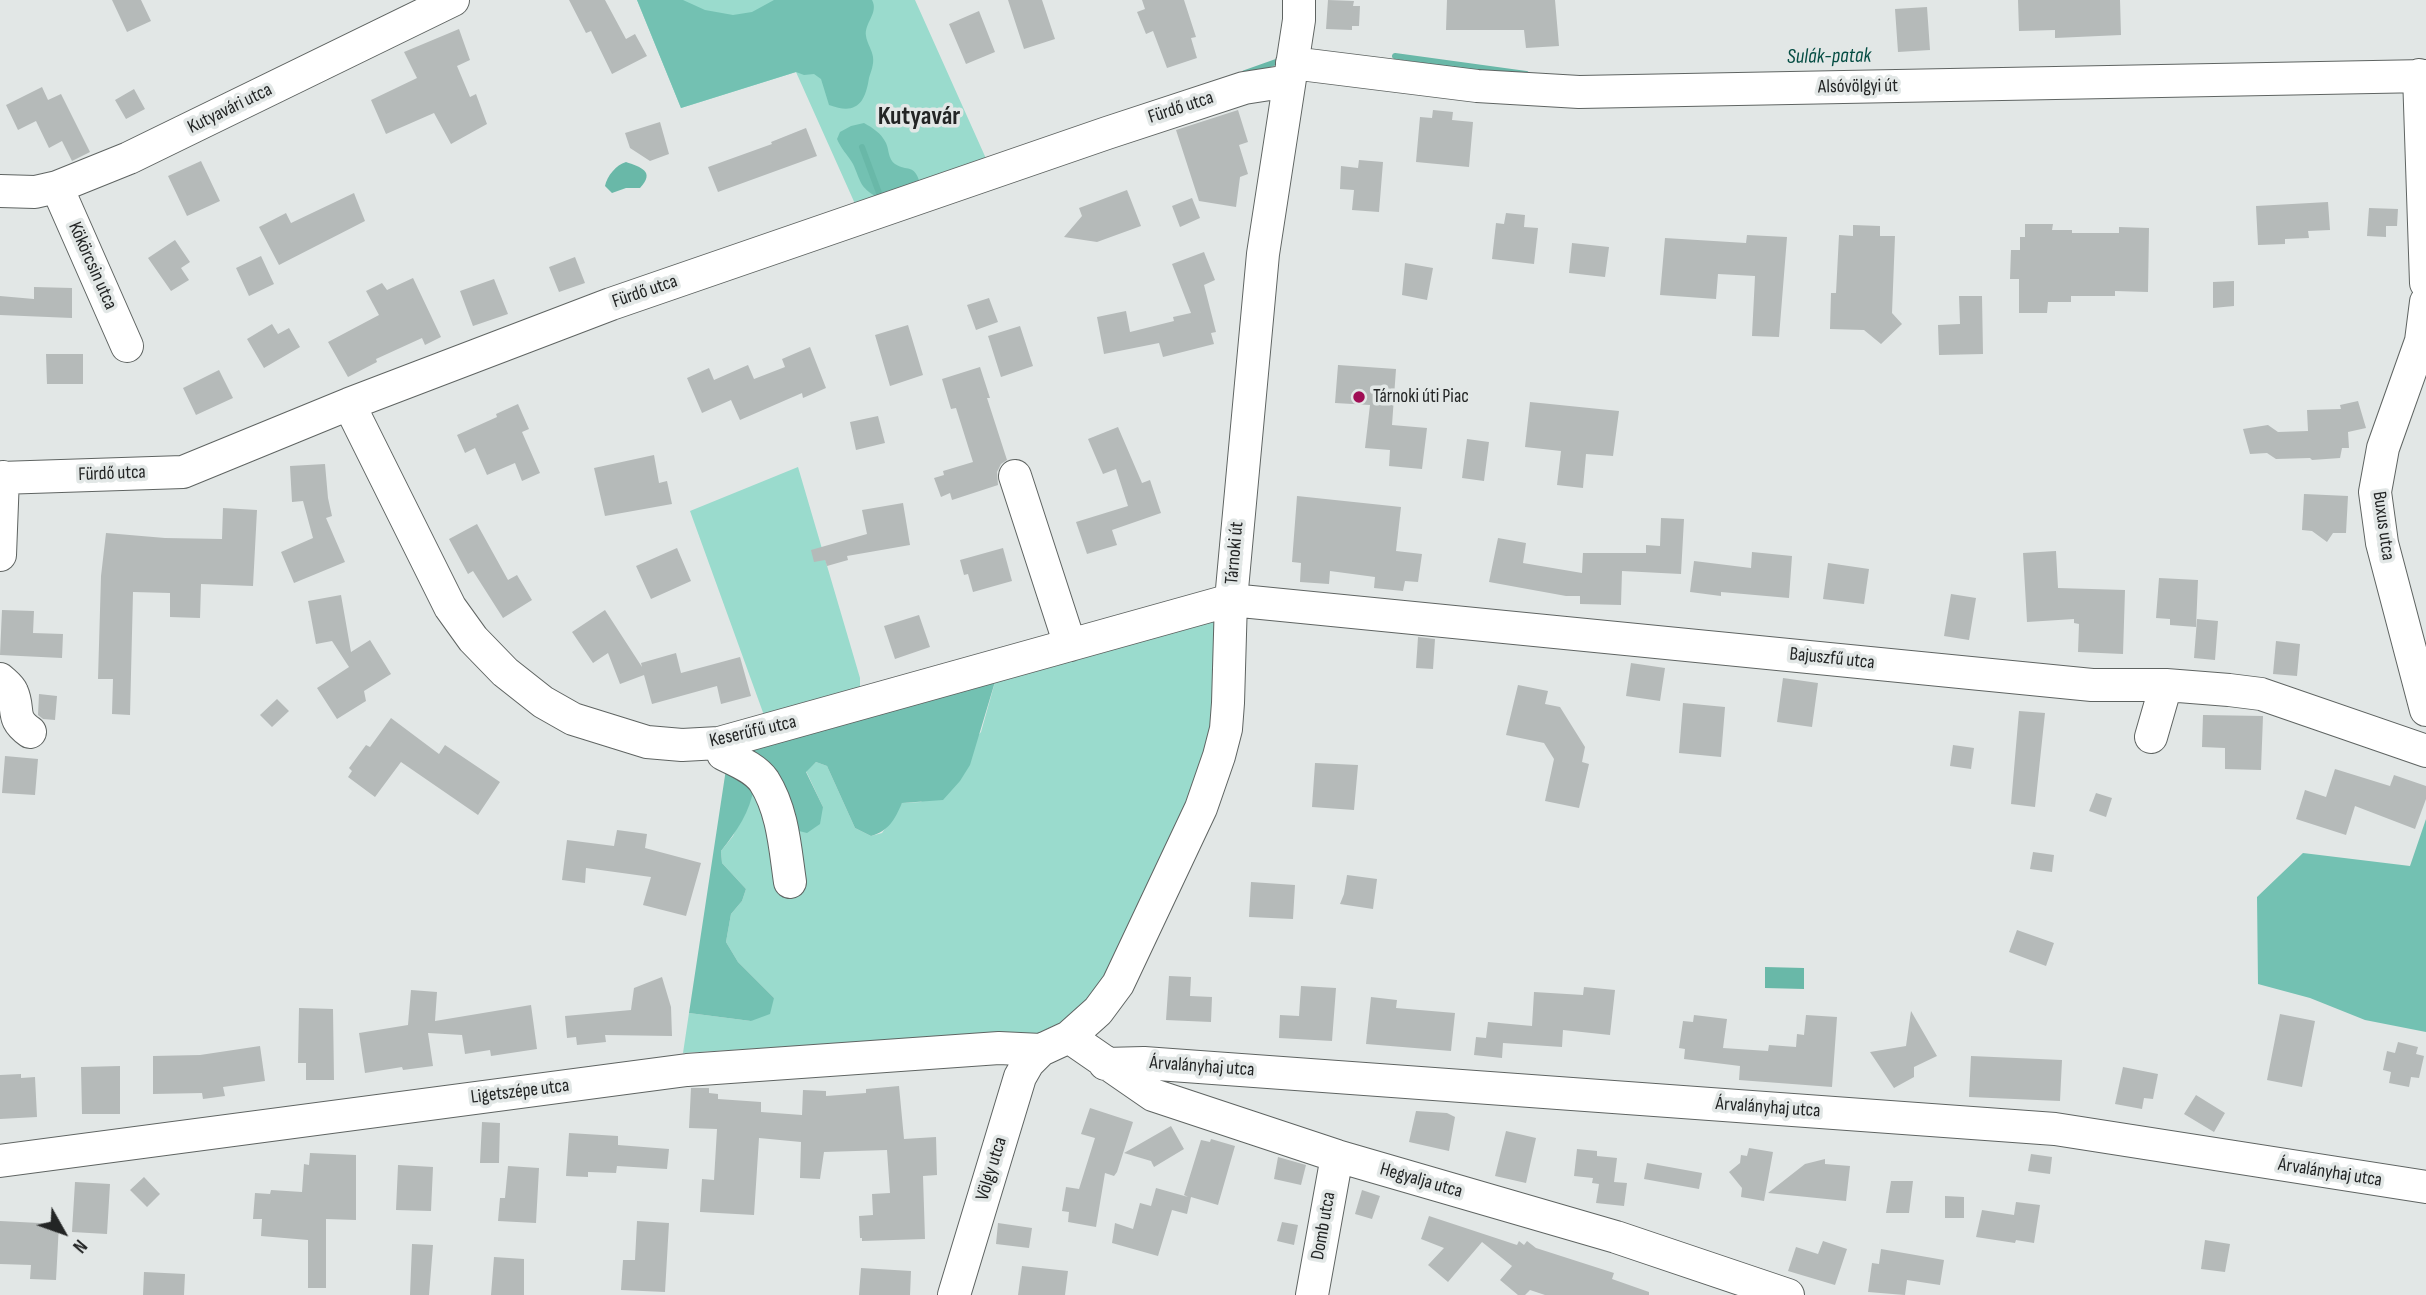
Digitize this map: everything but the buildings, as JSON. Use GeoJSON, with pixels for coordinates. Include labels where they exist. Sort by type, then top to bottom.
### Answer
{"type":"FeatureCollection","features":[{"type":"Feature","properties":{"kind":"street","name":"Kutyavári utca"},"geometry":{"type":"LineString","coordinates":[[0,191],[35,192],[57,187],[129,158],[453,0]]}},
{"type":"Feature","properties":{"kind":"street","name":"Tárnoki út"},"geometry":{"type":"LineString","coordinates":[[1055,1043],[1098,1011],[1118,984],[1202,808],[1226,729],[1231,600],[1263,254],[1291,72],[1299,0]]}},
{"type":"Feature","properties":{"kind":"street","name":"Alsóvölgyi út"},"geometry":{"type":"LineString","coordinates":[[1291,72],[1579,92],[2422,75]]}},
{"type":"Feature","properties":{"kind":"street","name":"Fürdő utca"},"geometry":{"type":"LineString","coordinates":[[2,477],[183,472],[349,404],[611,304],[1291,72]]}},
{"type":"Feature","properties":{"kind":"street"},"geometry":{"type":"LineString","coordinates":[[2422,75],[2426,283]]}},
{"type":"Feature","properties":{"kind":"street","name":"Kökörcsin utca"},"geometry":{"type":"LineString","coordinates":[[57,187],[127,346]]}},
{"type":"Feature","properties":{"kind":"street","name":"Buxus utca"},"geometry":{"type":"LineString","coordinates":[[2426,302],[2421,341],[2383,448],[2375,492],[2382,543],[2426,710]]}},
{"type":"Feature","properties":{"kind":"street","name":"Keserűfű utca"},"geometry":{"type":"LineString","coordinates":[[349,404],[450,607],[473,639],[505,672],[543,702],[573,719],[647,742],[682,746],[719,743],[1231,600]]}},
{"type":"Feature","properties":{"kind":"street"},"geometry":{"type":"LineString","coordinates":[[1015,476],[1070,645]]}},
{"type":"Feature","properties":{"kind":"street"},"geometry":{"type":"LineString","coordinates":[[0,555],[2,477]]}},
{"type":"Feature","properties":{"kind":"street","name":"Bajuszfű utca"},"geometry":{"type":"LineString","coordinates":[[1231,600],[2092,685],[2166,685],[2229,690],[2261,695],[2426,751]]}},
{"type":"Feature","properties":{"kind":"street"},"geometry":{"type":"LineString","coordinates":[[0,679],[12,690],[16,718],[20,725],[30,732]]}},
{"type":"Feature","properties":{"kind":"street"},"geometry":{"type":"LineString","coordinates":[[2151,737],[2166,685]]}},
{"type":"Feature","properties":{"kind":"street"},"geometry":{"type":"LineString","coordinates":[[719,743],[723,754],[747,766],[763,780],[781,820],[790,882]]}},
{"type":"Feature","properties":{"kind":"street","name":"Hegyalja utca"},"geometry":{"type":"LineString","coordinates":[[1055,1043],[1105,1063],[1153,1095],[1337,1156],[1616,1237],[1788,1295]]}},
{"type":"Feature","properties":{"kind":"street","name":"Ligetszépe utca"},"geometry":{"type":"LineString","coordinates":[[0,1161],[687,1070],[1055,1043]]}},
{"type":"Feature","properties":{"kind":"street","name":"Völgy utca"},"geometry":{"type":"LineString","coordinates":[[954,1295],[1020,1077],[1028,1063],[1055,1043]]}},
{"type":"Feature","properties":{"kind":"street","name":"Árvalányhaj utca"},"geometry":{"type":"LineString","coordinates":[[1105,1063],[1157,1063],[2055,1129],[2426,1187]]}},
{"type":"Feature","properties":{"kind":"street","name":"Domb utca"},"geometry":{"type":"LineString","coordinates":[[1312,1295],[1337,1156]]}},
{"type":"Feature","properties":{"kind":"shaded area"},"geometry":{"type":"Polygon","coordinates":[[[637,0],[915,0],[988,163],[856,206],[796,72],[681,108],[637,0]]]}},
{"type":"Feature","properties":{"kind":"shaded area"},"geometry":{"type":"Polygon","coordinates":[[[637,0],[683,0],[705,10],[733,15],[752,12],[774,0],[872,0],[874,9],[866,36],[873,63],[865,95],[858,105],[852,108],[829,105],[821,79],[814,74],[796,72],[681,108],[637,0]]]}},
{"type":"Feature","properties":{"kind":"shaded area"},"geometry":{"type":"Polygon","coordinates":[[[864,123],[882,136],[893,162],[913,170],[920,183],[877,197],[864,187],[837,139],[840,132],[864,123]]]}},
{"type":"Feature","properties":{"kind":"shaded area"},"geometry":{"type":"Polygon","coordinates":[[[626,162],[644,170],[647,177],[645,182],[640,188],[626,188],[612,193],[605,186],[608,178],[615,168],[626,162]]]}},
{"type":"Feature","properties":{"kind":"shaded area"},"geometry":{"type":"Polygon","coordinates":[[[798,467],[860,678],[860,691],[765,718],[690,511],[798,467]]]}},
{"type":"Feature","properties":{"kind":"shaded area"},"geometry":{"type":"Polygon","coordinates":[[[1213,618],[1218,621],[1216,709],[1201,782],[1105,979],[1088,1003],[1066,1020],[1034,1035],[941,1037],[683,1053],[689,1013],[751,1021],[774,998],[738,962],[726,942],[731,914],[742,901],[746,889],[722,863],[721,851],[733,836],[754,787],[823,807],[806,771],[816,762],[827,766],[855,828],[871,836],[882,833],[902,803],[921,802],[981,732],[997,675],[1213,618]]]}},
{"type":"Feature","properties":{"kind":"shaded area"},"geometry":{"type":"Polygon","coordinates":[[[997,675],[970,765],[960,781],[943,800],[902,803],[891,824],[871,836],[855,828],[827,766],[816,762],[806,772],[823,807],[820,824],[807,833],[791,829],[745,747],[997,675]]]}},
{"type":"Feature","properties":{"kind":"shaded area"},"geometry":{"type":"Polygon","coordinates":[[[726,769],[754,787],[742,821],[721,851],[722,863],[746,889],[742,901],[731,914],[726,942],[738,962],[774,998],[770,1014],[751,1021],[689,1013],[726,769]]]}},
{"type":"Feature","properties":{"kind":"shaded area"},"geometry":{"type":"Polygon","coordinates":[[[2426,819],[2426,1032],[2365,1020],[2310,998],[2258,984],[2257,897],[2303,853],[2410,866],[2426,819]]]}},
{"type":"Feature","properties":{"kind":"shaded area"},"geometry":{"type":"Polygon","coordinates":[[[1765,967],[1804,968],[1804,989],[1765,988],[1765,967]]]}},
{"type":"Feature","properties":{"kind":"waterway","name":"Sulák-patak"},"geometry":{"type":"LineString","coordinates":[[1395,56],[1526,74]]}},
{"type":"Feature","properties":{"kind":"waterway"},"geometry":{"type":"LineString","coordinates":[[1245,73],[1276,62]]}},
{"type":"Feature","properties":{"kind":"waterway"},"geometry":{"type":"LineString","coordinates":[[862,147],[882,201]]}},
{"type":"Feature","properties":{"kind":"place","name":"Tárnoki úti Piac"},"geometry":{"type":"Point","coordinates":[1359,397]}},
{"type":"Feature","properties":{"kind":"district","name":"Kutyavár"},"geometry":{"type":"Point","coordinates":[919,117]}}]}
